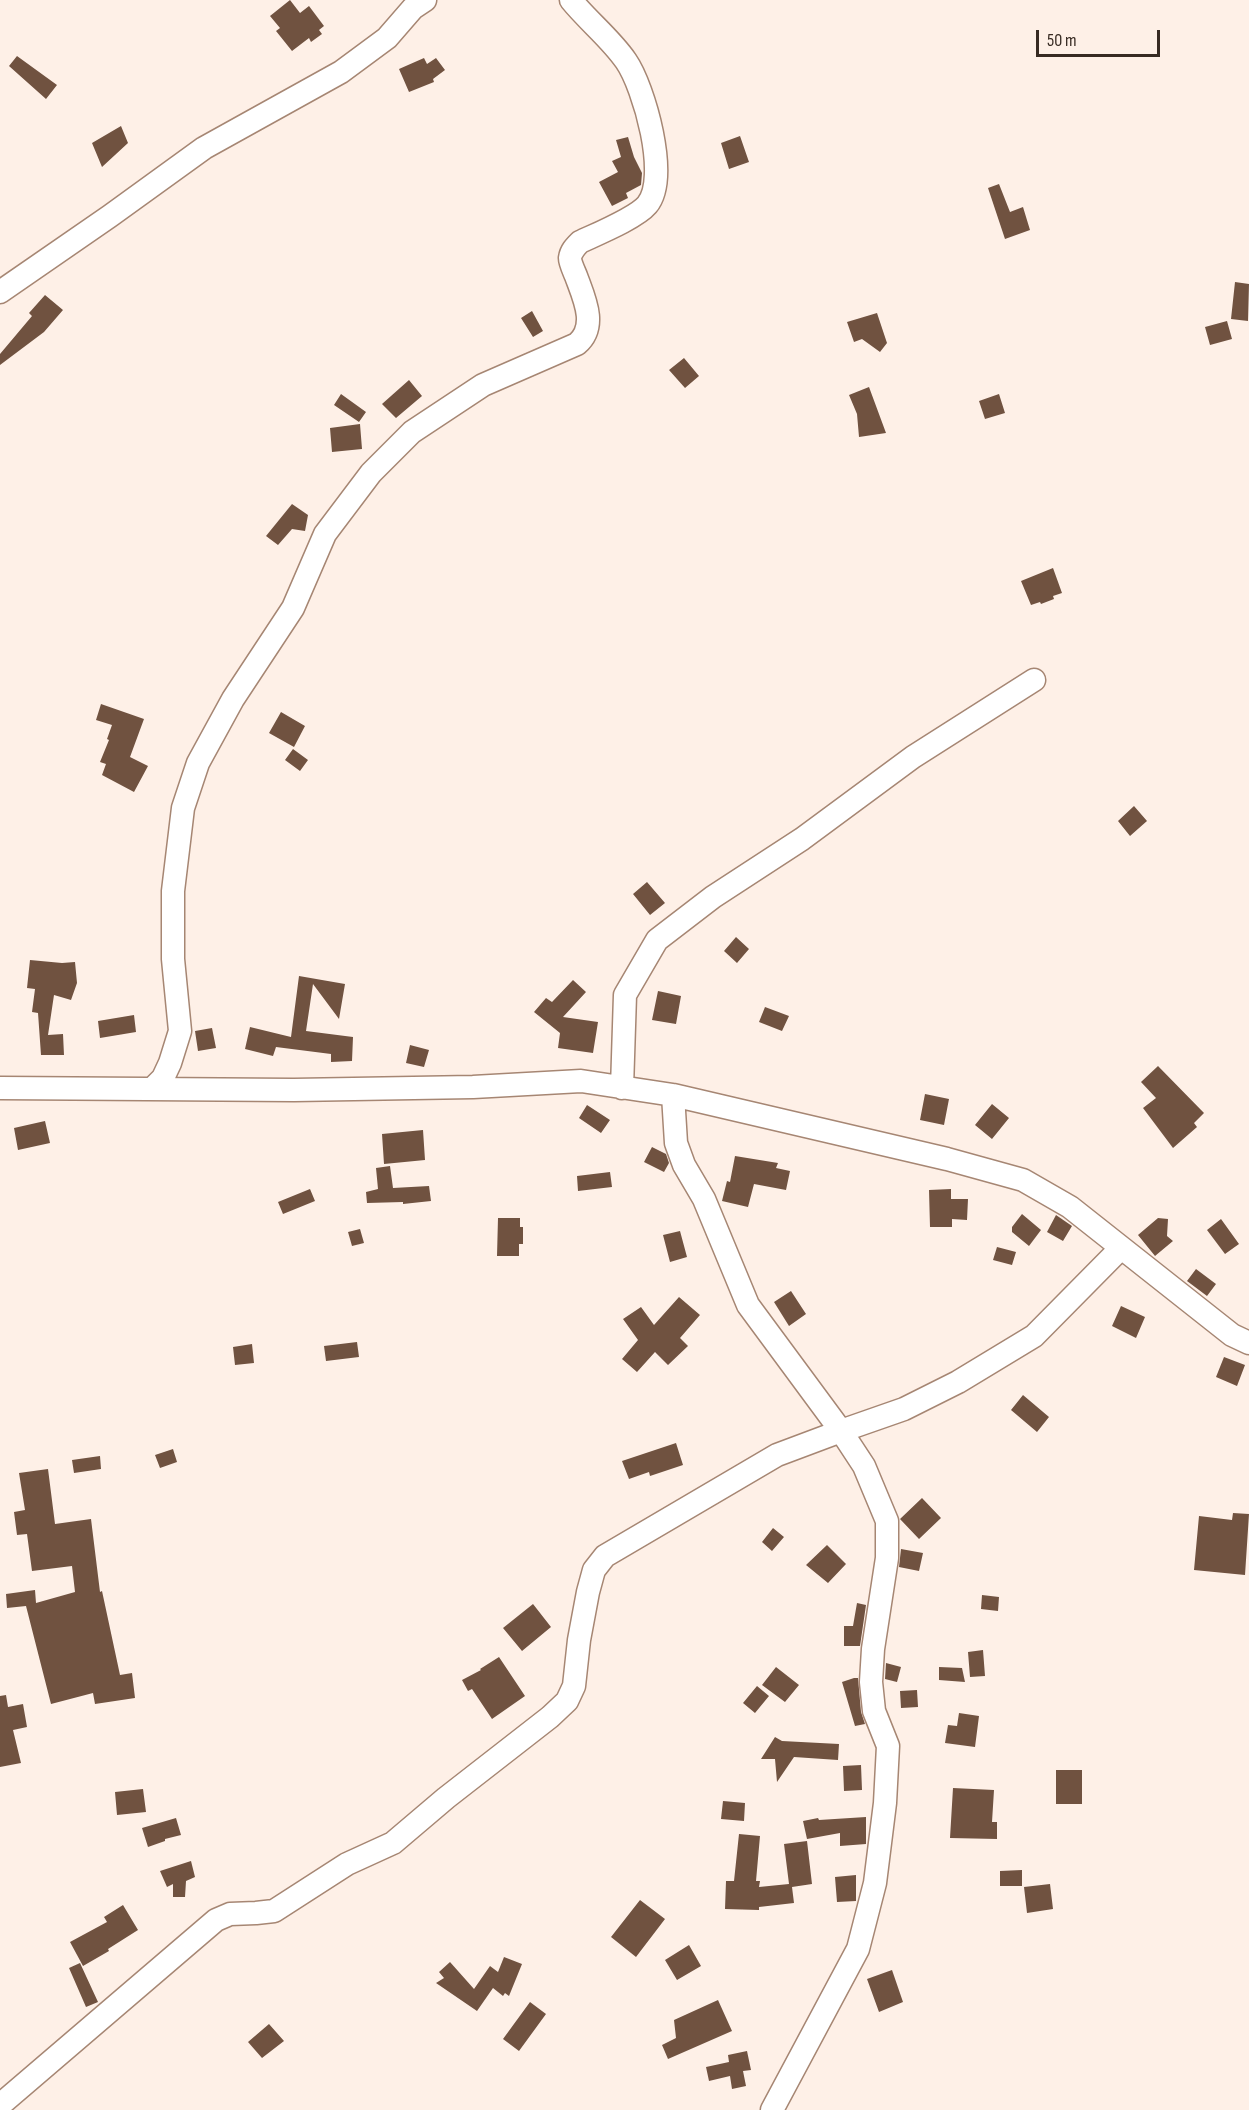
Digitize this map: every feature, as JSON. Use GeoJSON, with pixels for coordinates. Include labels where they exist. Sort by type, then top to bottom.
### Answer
{"type":"FeatureCollection","features":[{"type":"Feature","properties":{"kind":"street"},"geometry":{"type":"LineString","coordinates":[[0,292],[204,148],[341,72],[387,38],[413,8],[425,0]]}},
{"type":"Feature","properties":{"kind":"street"},"geometry":{"type":"LineString","coordinates":[[152,1089],[164,1078],[180,1031],[173,959],[173,891],[183,808],[198,763],[232,699],[293,608],[325,534],[371,473],[412,432],[483,385],[577,344],[584,338],[588,331],[588,308],[570,259],[574,249],[580,242],[633,215],[648,204],[656,186],[656,150],[638,81],[626,61],[571,0]]}},
{"type":"Feature","properties":{"kind":"street"},"geometry":{"type":"LineString","coordinates":[[622,1088],[625,995],[657,940],[713,897],[802,839],[913,757],[1034,680]]}},
{"type":"Feature","properties":{"kind":"street"},"geometry":{"type":"LineString","coordinates":[[0,1088],[317,1090],[581,1082],[673,1095],[947,1159],[1023,1180],[1070,1207],[1232,1335],[1249,1342]]}},
{"type":"Feature","properties":{"kind":"street"},"geometry":{"type":"LineString","coordinates":[[673,1095],[676,1143],[684,1165],[704,1199],[748,1305],[864,1466],[887,1521],[887,1558],[873,1649],[871,1682],[874,1710],[888,1746],[885,1803],[875,1883],[858,1949],[772,2110]]}},
{"type":"Feature","properties":{"kind":"street"},"geometry":{"type":"LineString","coordinates":[[0,2105],[216,1920],[230,1914],[274,1911],[347,1864],[393,1843],[446,1798],[550,1717],[567,1701],[574,1686],[579,1640],[588,1592],[594,1570],[605,1556],[777,1455],[904,1409],[958,1382],[1034,1336],[1121,1248]]}},
{"type":"Feature","properties":{"kind":"building"},"geometry":{"type":"Polygon","coordinates":[[[290,0],[300,13],[309,6],[324,26],[319,30],[322,34],[311,42],[309,38],[292,51],[276,31],[280,28],[270,16],[290,0]]]}},
{"type":"Feature","properties":{"kind":"building"},"geometry":{"type":"Polygon","coordinates":[[[17,56],[57,85],[46,99],[9,66],[17,56]]]}},
{"type":"Feature","properties":{"kind":"building"},"geometry":{"type":"Polygon","coordinates":[[[424,58],[427,64],[436,58],[445,70],[433,79],[434,82],[409,92],[399,69],[424,58]]]}},
{"type":"Feature","properties":{"kind":"building"},"geometry":{"type":"Polygon","coordinates":[[[121,126],[128,143],[102,167],[92,143],[121,126]]]}},
{"type":"Feature","properties":{"kind":"building"},"geometry":{"type":"Polygon","coordinates":[[[740,136],[749,162],[729,169],[721,143],[740,136]]]}},
{"type":"Feature","properties":{"kind":"building"},"geometry":{"type":"Polygon","coordinates":[[[628,137],[642,173],[641,185],[626,193],[628,198],[612,206],[599,182],[618,172],[612,161],[621,157],[616,140],[628,137]]]}},
{"type":"Feature","properties":{"kind":"building"},"geometry":{"type":"Polygon","coordinates":[[[999,184],[1010,212],[1023,207],[1030,230],[1005,239],[988,188],[999,184]]]}},
{"type":"Feature","properties":{"kind":"building"},"geometry":{"type":"Polygon","coordinates":[[[1235,282],[1249,284],[1248,321],[1231,319],[1235,282]]]}},
{"type":"Feature","properties":{"kind":"building"},"geometry":{"type":"Polygon","coordinates":[[[45,295],[63,310],[44,332],[0,365],[0,354],[32,316],[29,313],[45,295]]]}},
{"type":"Feature","properties":{"kind":"building"},"geometry":{"type":"Polygon","coordinates":[[[532,311],[543,331],[533,337],[521,318],[532,311]]]}},
{"type":"Feature","properties":{"kind":"building"},"geometry":{"type":"Polygon","coordinates":[[[877,313],[887,343],[880,352],[862,339],[854,342],[847,322],[877,313]]]}},
{"type":"Feature","properties":{"kind":"building"},"geometry":{"type":"Polygon","coordinates":[[[1227,321],[1232,339],[1210,345],[1205,327],[1227,321]]]}},
{"type":"Feature","properties":{"kind":"building"},"geometry":{"type":"Polygon","coordinates":[[[684,358],[699,376],[685,388],[669,370],[684,358]]]}},
{"type":"Feature","properties":{"kind":"building"},"geometry":{"type":"Polygon","coordinates":[[[409,380],[422,396],[396,418],[382,404],[409,380]]]}},
{"type":"Feature","properties":{"kind":"building"},"geometry":{"type":"Polygon","coordinates":[[[869,387],[886,433],[859,437],[857,414],[849,395],[869,387]]]}},
{"type":"Feature","properties":{"kind":"building"},"geometry":{"type":"Polygon","coordinates":[[[341,394],[366,412],[359,422],[334,405],[341,394]]]}},
{"type":"Feature","properties":{"kind":"building"},"geometry":{"type":"Polygon","coordinates":[[[999,394],[1005,413],[985,419],[979,401],[999,394]]]}},
{"type":"Feature","properties":{"kind":"building"},"geometry":{"type":"Polygon","coordinates":[[[360,424],[362,449],[332,452],[330,428],[360,424]]]}},
{"type":"Feature","properties":{"kind":"building"},"geometry":{"type":"Polygon","coordinates":[[[292,504],[308,515],[305,531],[292,529],[278,545],[266,536],[292,504]]]}},
{"type":"Feature","properties":{"kind":"building"},"geometry":{"type":"Polygon","coordinates":[[[1053,568],[1062,593],[1053,596],[1054,599],[1031,605],[1021,581],[1053,568]]]}},
{"type":"Feature","properties":{"kind":"building"},"geometry":{"type":"Polygon","coordinates":[[[101,704],[144,719],[130,757],[148,766],[134,792],[102,775],[106,764],[100,762],[112,725],[96,720],[101,704]]]}},
{"type":"Feature","properties":{"kind":"building"},"geometry":{"type":"Polygon","coordinates":[[[281,712],[305,726],[294,747],[269,733],[281,712]]]}},
{"type":"Feature","properties":{"kind":"building"},"geometry":{"type":"Polygon","coordinates":[[[293,749],[308,760],[300,771],[285,760],[293,749]]]}},
{"type":"Feature","properties":{"kind":"building"},"geometry":{"type":"Polygon","coordinates":[[[1134,806],[1147,821],[1130,836],[1118,821],[1134,806]]]}},
{"type":"Feature","properties":{"kind":"building"},"geometry":{"type":"Polygon","coordinates":[[[647,882],[665,903],[650,915],[633,894],[647,882]]]}},
{"type":"Feature","properties":{"kind":"building"},"geometry":{"type":"Polygon","coordinates":[[[736,937],[749,949],[737,963],[724,951],[736,937]]]}},
{"type":"Feature","properties":{"kind":"building"},"geometry":{"type":"Polygon","coordinates":[[[30,960],[75,962],[77,983],[71,1000],[54,995],[48,1035],[63,1034],[64,1055],[41,1055],[38,1013],[32,1012],[35,989],[27,988],[30,960]]]}},
{"type":"Feature","properties":{"kind":"building"},"geometry":{"type":"Polygon","coordinates":[[[299,976],[345,984],[339,1019],[313,984],[306,1031],[353,1037],[352,1061],[331,1062],[331,1054],[276,1047],[273,1056],[245,1049],[250,1027],[291,1037],[299,976]]]}},
{"type":"Feature","properties":{"kind":"building"},"geometry":{"type":"Polygon","coordinates":[[[573,980],[586,992],[563,1017],[598,1022],[593,1053],[558,1048],[560,1033],[534,1012],[546,998],[552,1002],[573,980]]]}},
{"type":"Feature","properties":{"kind":"building"},"geometry":{"type":"Polygon","coordinates":[[[658,991],[681,996],[676,1024],[652,1020],[658,991]]]}},
{"type":"Feature","properties":{"kind":"building"},"geometry":{"type":"Polygon","coordinates":[[[765,1007],[789,1016],[782,1031],[759,1022],[765,1007]]]}},
{"type":"Feature","properties":{"kind":"building"},"geometry":{"type":"Polygon","coordinates":[[[134,1015],[136,1032],[100,1038],[98,1021],[134,1015]]]}},
{"type":"Feature","properties":{"kind":"building"},"geometry":{"type":"Polygon","coordinates":[[[212,1028],[216,1048],[198,1051],[195,1031],[212,1028]]]}},
{"type":"Feature","properties":{"kind":"building"},"geometry":{"type":"Polygon","coordinates":[[[410,1045],[429,1050],[424,1067],[406,1063],[410,1045]]]}},
{"type":"Feature","properties":{"kind":"building"},"geometry":{"type":"Polygon","coordinates":[[[1158,1066],[1204,1113],[1194,1123],[1197,1127],[1173,1148],[1143,1108],[1156,1098],[1141,1082],[1158,1066]]]}},
{"type":"Feature","properties":{"kind":"building"},"geometry":{"type":"Polygon","coordinates":[[[925,1094],[949,1099],[944,1125],[920,1120],[925,1094]]]}},
{"type":"Feature","properties":{"kind":"building"},"geometry":{"type":"Polygon","coordinates":[[[992,1104],[1009,1118],[992,1139],[975,1125],[992,1104]]]}},
{"type":"Feature","properties":{"kind":"building"},"geometry":{"type":"Polygon","coordinates":[[[587,1105],[610,1120],[601,1133],[579,1118],[587,1105]]]}},
{"type":"Feature","properties":{"kind":"building"},"geometry":{"type":"Polygon","coordinates":[[[45,1121],[50,1143],[18,1150],[14,1128],[45,1121]]]}},
{"type":"Feature","properties":{"kind":"building"},"geometry":{"type":"Polygon","coordinates":[[[423,1130],[425,1160],[384,1164],[382,1134],[423,1130]]]}},
{"type":"Feature","properties":{"kind":"building"},"geometry":{"type":"Polygon","coordinates":[[[652,1147],[666,1154],[669,1163],[664,1172],[644,1162],[652,1147]]]}},
{"type":"Feature","properties":{"kind":"building"},"geometry":{"type":"Polygon","coordinates":[[[735,1156],[778,1163],[776,1168],[790,1171],[786,1190],[754,1184],[748,1207],[722,1201],[727,1181],[730,1182],[735,1156]]]}},
{"type":"Feature","properties":{"kind":"building"},"geometry":{"type":"Polygon","coordinates":[[[390,1166],[393,1188],[429,1186],[431,1201],[403,1204],[403,1202],[367,1203],[366,1192],[378,1189],[376,1168],[390,1166]]]}},
{"type":"Feature","properties":{"kind":"building"},"geometry":{"type":"Polygon","coordinates":[[[610,1172],[612,1187],[578,1191],[577,1176],[610,1172]]]}},
{"type":"Feature","properties":{"kind":"building"},"geometry":{"type":"Polygon","coordinates":[[[310,1189],[315,1201],[283,1214],[278,1202],[310,1189]]]}},
{"type":"Feature","properties":{"kind":"building"},"geometry":{"type":"Polygon","coordinates":[[[951,1189],[951,1199],[968,1199],[967,1220],[952,1219],[952,1227],[930,1227],[929,1190],[951,1189]]]}},
{"type":"Feature","properties":{"kind":"building"},"geometry":{"type":"Polygon","coordinates":[[[1022,1214],[1041,1230],[1029,1246],[1012,1232],[1012,1227],[1022,1214]]]}},
{"type":"Feature","properties":{"kind":"building"},"geometry":{"type":"Polygon","coordinates":[[[1056,1215],[1072,1226],[1063,1241],[1047,1232],[1056,1215]]]}},
{"type":"Feature","properties":{"kind":"building"},"geometry":{"type":"Polygon","coordinates":[[[498,1218],[520,1218],[520,1227],[523,1227],[523,1244],[519,1244],[519,1256],[497,1256],[498,1218]]]}},
{"type":"Feature","properties":{"kind":"building"},"geometry":{"type":"Polygon","coordinates":[[[1158,1218],[1168,1219],[1167,1236],[1173,1241],[1155,1256],[1138,1235],[1158,1218]]]}},
{"type":"Feature","properties":{"kind":"building"},"geometry":{"type":"Polygon","coordinates":[[[1221,1219],[1239,1244],[1225,1254],[1207,1230],[1221,1219]]]}},
{"type":"Feature","properties":{"kind":"building"},"geometry":{"type":"Polygon","coordinates":[[[360,1229],[364,1243],[352,1246],[348,1232],[360,1229]]]}},
{"type":"Feature","properties":{"kind":"building"},"geometry":{"type":"Polygon","coordinates":[[[680,1231],[687,1257],[670,1262],[663,1235],[680,1231]]]}},
{"type":"Feature","properties":{"kind":"building"},"geometry":{"type":"Polygon","coordinates":[[[997,1247],[1016,1252],[1012,1265],[993,1260],[997,1247]]]}},
{"type":"Feature","properties":{"kind":"building"},"geometry":{"type":"Polygon","coordinates":[[[1196,1269],[1216,1284],[1207,1296],[1187,1281],[1196,1269]]]}},
{"type":"Feature","properties":{"kind":"building"},"geometry":{"type":"Polygon","coordinates":[[[791,1291],[806,1314],[789,1326],[774,1302],[791,1291]]]}},
{"type":"Feature","properties":{"kind":"building"},"geometry":{"type":"Polygon","coordinates":[[[679,1297],[700,1315],[680,1338],[688,1346],[668,1365],[655,1352],[637,1372],[622,1359],[638,1340],[623,1319],[641,1307],[654,1325],[679,1297]]]}},
{"type":"Feature","properties":{"kind":"building"},"geometry":{"type":"Polygon","coordinates":[[[1121,1306],[1145,1317],[1136,1338],[1112,1326],[1121,1306]]]}},
{"type":"Feature","properties":{"kind":"building"},"geometry":{"type":"Polygon","coordinates":[[[357,1342],[359,1357],[326,1361],[324,1346],[357,1342]]]}},
{"type":"Feature","properties":{"kind":"building"},"geometry":{"type":"Polygon","coordinates":[[[252,1344],[254,1363],[235,1365],[233,1347],[252,1344]]]}},
{"type":"Feature","properties":{"kind":"building"},"geometry":{"type":"Polygon","coordinates":[[[1224,1357],[1245,1365],[1237,1386],[1216,1377],[1224,1357]]]}},
{"type":"Feature","properties":{"kind":"building"},"geometry":{"type":"Polygon","coordinates":[[[1023,1395],[1049,1417],[1037,1432],[1011,1410],[1023,1395]]]}},
{"type":"Feature","properties":{"kind":"building"},"geometry":{"type":"Polygon","coordinates":[[[676,1443],[683,1465],[650,1476],[649,1472],[629,1479],[622,1461],[676,1443]]]}},
{"type":"Feature","properties":{"kind":"building"},"geometry":{"type":"Polygon","coordinates":[[[173,1449],[177,1462],[160,1468],[155,1455],[173,1449]]]}},
{"type":"Feature","properties":{"kind":"building"},"geometry":{"type":"Polygon","coordinates":[[[100,1456],[101,1469],[74,1473],[72,1460],[100,1456]]]}},
{"type":"Feature","properties":{"kind":"building"},"geometry":{"type":"Polygon","coordinates":[[[48,1469],[55,1524],[91,1519],[100,1592],[102,1591],[120,1675],[132,1673],[135,1698],[95,1704],[93,1693],[51,1704],[26,1606],[7,1608],[6,1594],[35,1590],[36,1603],[75,1592],[72,1566],[32,1571],[27,1534],[17,1535],[14,1512],[25,1510],[19,1473],[48,1469]]]}},
{"type":"Feature","properties":{"kind":"building"},"geometry":{"type":"Polygon","coordinates":[[[922,1498],[941,1518],[919,1539],[900,1519],[922,1498]]]}},
{"type":"Feature","properties":{"kind":"building"},"geometry":{"type":"Polygon","coordinates":[[[1233,1513],[1249,1514],[1245,1575],[1194,1570],[1199,1516],[1232,1520],[1233,1513]]]}},
{"type":"Feature","properties":{"kind":"building"},"geometry":{"type":"Polygon","coordinates":[[[773,1528],[784,1537],[772,1551],[762,1542],[773,1528]]]}},
{"type":"Feature","properties":{"kind":"building"},"geometry":{"type":"Polygon","coordinates":[[[827,1545],[846,1564],[828,1583],[806,1565],[827,1545]]]}},
{"type":"Feature","properties":{"kind":"building"},"geometry":{"type":"Polygon","coordinates":[[[901,1549],[923,1553],[919,1571],[899,1567],[901,1549]]]}},
{"type":"Feature","properties":{"kind":"building"},"geometry":{"type":"Polygon","coordinates":[[[982,1595],[999,1597],[998,1611],[981,1609],[982,1595]]]}},
{"type":"Feature","properties":{"kind":"building"},"geometry":{"type":"Polygon","coordinates":[[[857,1603],[866,1605],[860,1646],[844,1646],[844,1626],[853,1626],[857,1603]]]}},
{"type":"Feature","properties":{"kind":"building"},"geometry":{"type":"Polygon","coordinates":[[[533,1604],[551,1627],[522,1651],[503,1628],[533,1604]]]}},
{"type":"Feature","properties":{"kind":"building"},"geometry":{"type":"Polygon","coordinates":[[[983,1650],[985,1676],[970,1677],[968,1652],[983,1650]]]}},
{"type":"Feature","properties":{"kind":"building"},"geometry":{"type":"Polygon","coordinates":[[[499,1657],[525,1696],[492,1719],[472,1689],[468,1691],[462,1680],[499,1657]]]}},
{"type":"Feature","properties":{"kind":"building"},"geometry":{"type":"Polygon","coordinates":[[[886,1663],[901,1667],[897,1682],[885,1679],[886,1663]]]}},
{"type":"Feature","properties":{"kind":"building"},"geometry":{"type":"Polygon","coordinates":[[[776,1667],[799,1685],[785,1702],[762,1685],[776,1667]]]}},
{"type":"Feature","properties":{"kind":"building"},"geometry":{"type":"Polygon","coordinates":[[[939,1667],[962,1668],[965,1682],[939,1680],[939,1667]]]}},
{"type":"Feature","properties":{"kind":"building"},"geometry":{"type":"Polygon","coordinates":[[[858,1678],[861,1712],[865,1724],[855,1726],[842,1682],[858,1678]]]}},
{"type":"Feature","properties":{"kind":"building"},"geometry":{"type":"Polygon","coordinates":[[[757,1686],[769,1696],[755,1713],[743,1703],[757,1686]]]}},
{"type":"Feature","properties":{"kind":"building"},"geometry":{"type":"Polygon","coordinates":[[[917,1690],[918,1707],[901,1708],[900,1691],[917,1690]]]}},
{"type":"Feature","properties":{"kind":"building"},"geometry":{"type":"Polygon","coordinates":[[[6,1695],[8,1707],[23,1704],[27,1727],[13,1730],[21,1763],[0,1767],[0,1696],[6,1695]]]}},
{"type":"Feature","properties":{"kind":"building"},"geometry":{"type":"Polygon","coordinates":[[[959,1713],[979,1716],[975,1747],[945,1743],[948,1725],[957,1726],[959,1713]]]}},
{"type":"Feature","properties":{"kind":"building"},"geometry":{"type":"Polygon","coordinates":[[[775,1737],[782,1741],[839,1744],[838,1760],[794,1757],[777,1782],[775,1759],[761,1759],[775,1737]]]}},
{"type":"Feature","properties":{"kind":"building"},"geometry":{"type":"Polygon","coordinates":[[[861,1765],[862,1790],[844,1791],[843,1766],[861,1765]]]}},
{"type":"Feature","properties":{"kind":"building"},"geometry":{"type":"Polygon","coordinates":[[[1056,1770],[1082,1770],[1082,1804],[1056,1804],[1056,1770]]]}},
{"type":"Feature","properties":{"kind":"building"},"geometry":{"type":"Polygon","coordinates":[[[953,1788],[994,1790],[992,1822],[997,1822],[997,1839],[950,1838],[953,1788]]]}},
{"type":"Feature","properties":{"kind":"building"},"geometry":{"type":"Polygon","coordinates":[[[143,1789],[146,1812],[117,1815],[115,1792],[143,1789]]]}},
{"type":"Feature","properties":{"kind":"building"},"geometry":{"type":"Polygon","coordinates":[[[723,1801],[745,1803],[744,1821],[721,1819],[723,1801]]]}},
{"type":"Feature","properties":{"kind":"building"},"geometry":{"type":"Polygon","coordinates":[[[866,1817],[866,1844],[840,1846],[840,1833],[807,1839],[803,1821],[818,1818],[819,1820],[866,1817]]]}},
{"type":"Feature","properties":{"kind":"building"},"geometry":{"type":"Polygon","coordinates":[[[176,1818],[181,1835],[148,1847],[142,1828],[176,1818]]]}},
{"type":"Feature","properties":{"kind":"building"},"geometry":{"type":"Polygon","coordinates":[[[739,1834],[760,1836],[756,1881],[760,1881],[759,1887],[789,1884],[784,1844],[807,1841],[812,1884],[792,1887],[794,1903],[759,1907],[759,1910],[725,1909],[726,1881],[734,1881],[739,1834]]]}},
{"type":"Feature","properties":{"kind":"building"},"geometry":{"type":"Polygon","coordinates":[[[191,1861],[195,1877],[186,1881],[185,1897],[173,1897],[173,1884],[167,1887],[160,1871],[191,1861]]]}},
{"type":"Feature","properties":{"kind":"building"},"geometry":{"type":"Polygon","coordinates":[[[1022,1870],[1022,1886],[1000,1886],[1000,1871],[1022,1870]]]}},
{"type":"Feature","properties":{"kind":"building"},"geometry":{"type":"Polygon","coordinates":[[[856,1875],[856,1901],[837,1902],[835,1877],[856,1875]]]}},
{"type":"Feature","properties":{"kind":"building"},"geometry":{"type":"Polygon","coordinates":[[[1050,1884],[1053,1909],[1027,1913],[1024,1887],[1050,1884]]]}},
{"type":"Feature","properties":{"kind":"building"},"geometry":{"type":"Polygon","coordinates":[[[640,1900],[665,1919],[636,1957],[611,1937],[640,1900]]]}},
{"type":"Feature","properties":{"kind":"building"},"geometry":{"type":"Polygon","coordinates":[[[123,1905],[138,1930],[83,1966],[70,1942],[107,1922],[104,1917],[123,1905]]]}},
{"type":"Feature","properties":{"kind":"building"},"geometry":{"type":"Polygon","coordinates":[[[689,1945],[701,1966],[677,1980],[665,1960],[689,1945]]]}},
{"type":"Feature","properties":{"kind":"building"},"geometry":{"type":"Polygon","coordinates":[[[504,1957],[522,1964],[509,1996],[505,1993],[503,1996],[493,1988],[477,2011],[436,1983],[444,1978],[439,1972],[450,1962],[474,1989],[490,1966],[498,1972],[504,1957]]]}},
{"type":"Feature","properties":{"kind":"building"},"geometry":{"type":"Polygon","coordinates":[[[80,1963],[98,2002],[86,2007],[69,1968],[80,1963]]]}},
{"type":"Feature","properties":{"kind":"building"},"geometry":{"type":"Polygon","coordinates":[[[892,1970],[903,2002],[879,2012],[867,1979],[892,1970]]]}},
{"type":"Feature","properties":{"kind":"building"},"geometry":{"type":"Polygon","coordinates":[[[718,2000],[732,2031],[668,2059],[662,2045],[676,2038],[674,2020],[718,2000]]]}},
{"type":"Feature","properties":{"kind":"building"},"geometry":{"type":"Polygon","coordinates":[[[530,2002],[546,2014],[519,2051],[503,2039],[530,2002]]]}},
{"type":"Feature","properties":{"kind":"building"},"geometry":{"type":"Polygon","coordinates":[[[269,2024],[284,2041],[262,2058],[248,2042],[269,2024]]]}},
{"type":"Feature","properties":{"kind":"building"},"geometry":{"type":"Polygon","coordinates":[[[747,2051],[751,2070],[743,2071],[746,2086],[732,2089],[730,2076],[709,2081],[706,2067],[729,2062],[728,2055],[747,2051]]]}}]}
